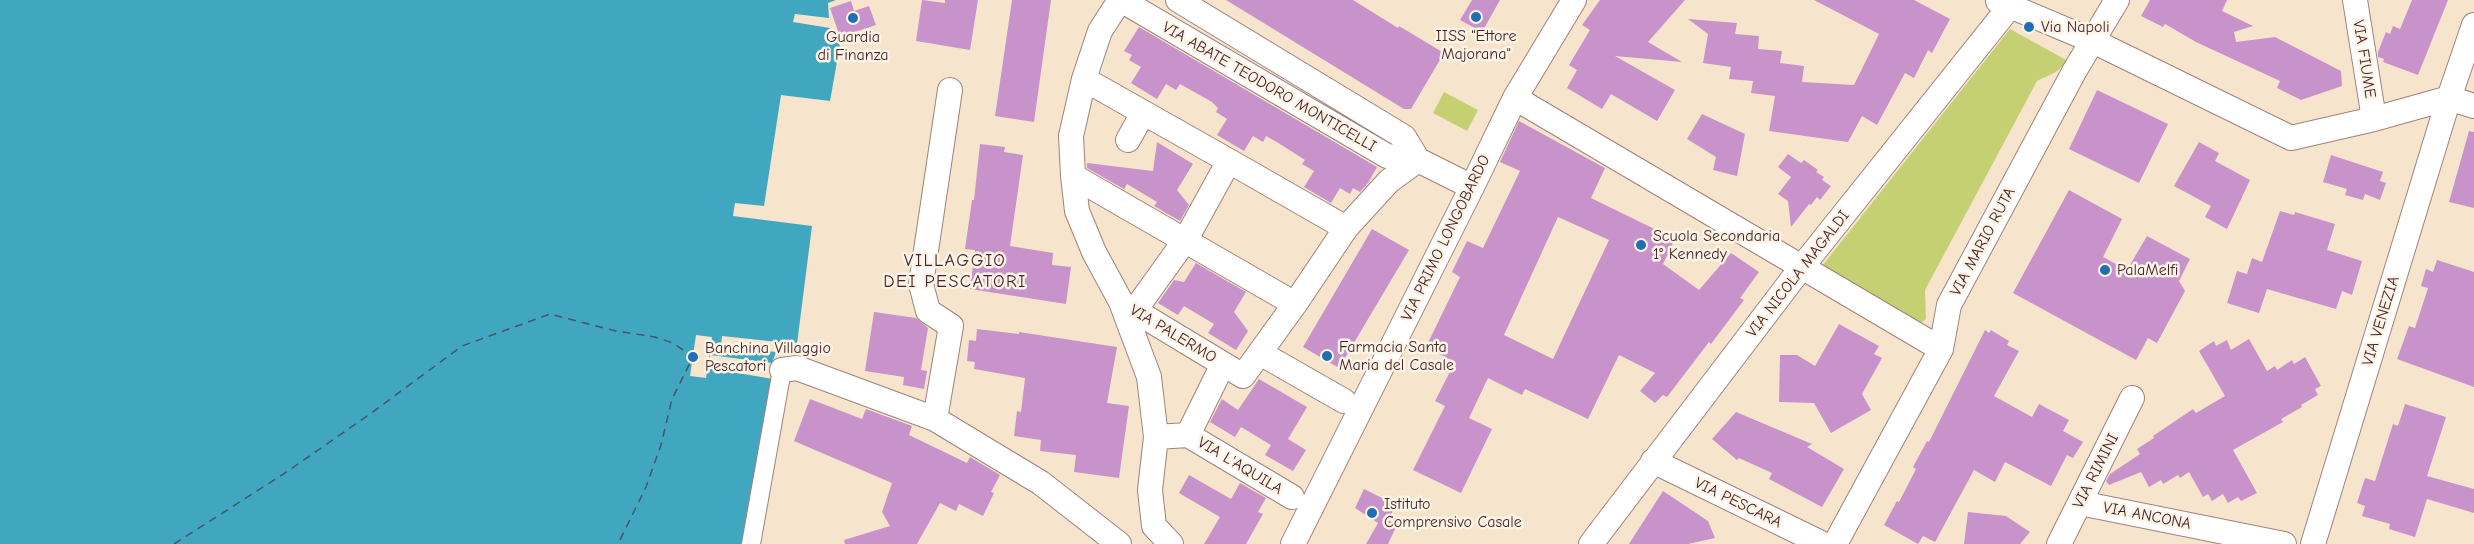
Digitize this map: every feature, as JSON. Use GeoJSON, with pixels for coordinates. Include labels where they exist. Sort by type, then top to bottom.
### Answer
{"type":"FeatureCollection","features":[{"type":"Feature","properties":{"kind":"street","name":"VIA PALERMO"},"geometry":{"type":"LineString","coordinates":[[1120,0],[1100,31],[1084,79],[1071,136],[1073,176],[1077,211],[1094,252],[1128,306],[1149,377],[1156,437],[1150,490],[1154,526],[1171,544]]}},
{"type":"Feature","properties":{"kind":"street","name":"VIA ABATE TEODORO MONTICELLI"},"geometry":{"type":"LineString","coordinates":[[1120,0],[1387,156],[1418,160]]}},
{"type":"Feature","properties":{"kind":"street","name":"VIA ABATE TEODORO MONTICELLI"},"geometry":{"type":"LineString","coordinates":[[1178,0],[1404,137],[1418,160]]}},
{"type":"Feature","properties":{"kind":"street","name":"VIA PRIMO LONGOBARDO"},"geometry":{"type":"LineString","coordinates":[[1293,544],[1515,98],[1574,0]]}},
{"type":"Feature","properties":{"kind":"street","name":"VIA MARIO RUTA"},"geometry":{"type":"LineString","coordinates":[[1835,544],[1941,349],[1949,305],[2117,0]]}},
{"type":"Feature","properties":{"kind":"street","name":"VIA FIUME"},"geometry":{"type":"LineString","coordinates":[[2355,0],[2374,119]]}},
{"type":"Feature","properties":{"kind":"street"},"geometry":{"type":"LineString","coordinates":[[2007,2],[2093,41],[2291,138],[2374,119],[2449,98],[2474,106]]}},
{"type":"Feature","properties":{"kind":"street","name":"VIA NICOLA MAGALDI"},"geometry":{"type":"LineString","coordinates":[[1591,544],[2007,2]]}},
{"type":"Feature","properties":{"kind":"street","name":"VIA VENEZIA"},"geometry":{"type":"LineString","coordinates":[[2313,544],[2449,98],[2474,25]]}},
{"type":"Feature","properties":{"kind":"street"},"geometry":{"type":"LineString","coordinates":[[1084,79],[1346,228]]}},
{"type":"Feature","properties":{"kind":"street"},"geometry":{"type":"LineString","coordinates":[[936,419],[951,326],[928,311],[921,284],[950,90]]}},
{"type":"Feature","properties":{"kind":"street"},"geometry":{"type":"LineString","coordinates":[[1515,98],[1941,349]]}},
{"type":"Feature","properties":{"kind":"street"},"geometry":{"type":"LineString","coordinates":[[1128,140],[1143,113]]}},
{"type":"Feature","properties":{"kind":"street"},"geometry":{"type":"LineString","coordinates":[[1223,364],[1243,376],[1346,228],[1389,181],[1418,160],[1472,187]]}},
{"type":"Feature","properties":{"kind":"street"},"geometry":{"type":"LineString","coordinates":[[1128,306],[1186,239],[1229,161]]}},
{"type":"Feature","properties":{"kind":"street"},"geometry":{"type":"LineString","coordinates":[[1073,176],[1186,239],[1295,304]]}},
{"type":"Feature","properties":{"kind":"street","name":"VIA PALERMO"},"geometry":{"type":"LineString","coordinates":[[1128,306],[1223,364],[1188,435]]}},
{"type":"Feature","properties":{"kind":"street"},"geometry":{"type":"LineString","coordinates":[[1260,353],[1344,401]]}},
{"type":"Feature","properties":{"kind":"street"},"geometry":{"type":"LineString","coordinates":[[751,544],[782,370],[797,368],[936,419],[1041,483],[1119,544]]}},
{"type":"Feature","properties":{"kind":"street","name":"VIA RIMINI"},"geometry":{"type":"LineString","coordinates":[[2059,544],[2132,398]]}},
{"type":"Feature","properties":{"kind":"street"},"geometry":{"type":"LineString","coordinates":[[1156,437],[1188,435]]}},
{"type":"Feature","properties":{"kind":"street","name":"VIA L'AQUILA"},"geometry":{"type":"LineString","coordinates":[[1188,435],[1292,497]]}},
{"type":"Feature","properties":{"kind":"street","name":"VIA PESCARA"},"geometry":{"type":"LineString","coordinates":[[1653,461],[1822,544]]}},
{"type":"Feature","properties":{"kind":"street","name":"VIA ANCONA"},"geometry":{"type":"LineString","coordinates":[[2080,503],[2284,544]]}},
{"type":"Feature","properties":{"kind":"green space"},"geometry":{"type":"Polygon","coordinates":[[[2010,29],[2068,61],[2056,72],[2037,81],[1925,290],[1926,319],[1919,324],[1822,266],[2010,29]]]}},
{"type":"Feature","properties":{"kind":"green space"},"geometry":{"type":"Polygon","coordinates":[[[1444,92],[1478,110],[1467,131],[1433,113],[1444,92]]]}},
{"type":"Feature","properties":{"kind":"water"},"geometry":{"type":"Polygon","coordinates":[[[0,0],[836,0],[828,3],[829,18],[795,14],[793,22],[830,28],[840,45],[830,101],[781,95],[764,206],[735,203],[733,216],[812,226],[797,344],[722,336],[721,346],[776,352],[772,363],[710,355],[708,368],[773,379],[745,544],[0,544],[0,0]]]}},
{"type":"Feature","properties":{"kind":"pier"},"geometry":{"type":"Polygon","coordinates":[[[696,335],[712,337],[706,378],[690,376],[696,335]]]}},
{"type":"Feature","properties":{"kind":"building"},"geometry":{"type":"Polygon","coordinates":[[[922,0],[945,3],[945,0],[978,0],[970,50],[916,41],[922,0]]]}},
{"type":"Feature","properties":{"kind":"building"},"geometry":{"type":"Polygon","coordinates":[[[1012,0],[1051,0],[1034,122],[995,116],[1012,0]]]}},
{"type":"Feature","properties":{"kind":"building"},"geometry":{"type":"Polygon","coordinates":[[[1226,0],[1353,0],[1444,53],[1411,109],[1404,109],[1226,0]]]}},
{"type":"Feature","properties":{"kind":"building","name":"IISS \"Ettore Majorana\""},"geometry":{"type":"Polygon","coordinates":[[[1472,0],[1500,0],[1482,32],[1460,20],[1472,0]]]}},
{"type":"Feature","properties":{"kind":"building"},"geometry":{"type":"Polygon","coordinates":[[[1600,0],[1685,0],[1648,42],[1682,62],[1615,56],[1675,90],[1657,121],[1611,94],[1602,109],[1567,88],[1577,70],[1569,65],[1590,30],[1582,25],[1600,0]]]}},
{"type":"Feature","properties":{"kind":"building"},"geometry":{"type":"Polygon","coordinates":[[[1814,0],[1914,0],[1950,19],[1932,53],[1928,50],[1914,78],[1905,73],[1877,125],[1862,116],[1848,142],[1769,131],[1775,96],[1751,93],[1753,81],[1729,79],[1731,67],[1703,63],[1708,34],[1688,19],[1737,23],[1735,34],[1759,36],[1758,49],[1782,51],[1780,63],[1804,66],[1802,82],[1854,85],[1879,34],[1814,0]]]}},
{"type":"Feature","properties":{"kind":"building"},"geometry":{"type":"Polygon","coordinates":[[[2150,0],[2227,0],[2222,11],[2253,26],[2234,32],[2236,42],[2275,37],[2341,71],[2342,86],[2301,100],[2277,88],[2280,81],[2196,42],[2165,24],[2163,27],[2141,16],[2150,0]]]}},
{"type":"Feature","properties":{"kind":"building"},"geometry":{"type":"Polygon","coordinates":[[[2412,0],[2448,0],[2418,75],[2383,62],[2384,59],[2378,57],[2386,32],[2390,34],[2393,26],[2400,29],[2412,0]]]}},
{"type":"Feature","properties":{"kind":"building","name":"Guardia di Finanza"},"geometry":{"type":"Polygon","coordinates":[[[851,1],[854,11],[869,6],[876,25],[840,37],[830,8],[851,1]]]}},
{"type":"Feature","properties":{"kind":"building"},"geometry":{"type":"Polygon","coordinates":[[[1139,27],[1377,167],[1368,183],[1360,192],[1353,188],[1350,194],[1340,188],[1331,203],[1304,187],[1314,171],[1302,164],[1305,160],[1275,141],[1266,136],[1263,142],[1253,136],[1244,151],[1217,135],[1227,119],[1216,112],[1218,108],[1212,102],[1180,84],[1176,90],[1166,84],[1157,99],[1131,83],[1141,67],[1129,60],[1132,55],[1124,51],[1139,27]]]}},
{"type":"Feature","properties":{"kind":"building"},"geometry":{"type":"Polygon","coordinates":[[[2097,90],[2168,124],[2139,183],[2069,149],[2097,90]]]}},
{"type":"Feature","properties":{"kind":"building"},"geometry":{"type":"Polygon","coordinates":[[[1702,114],[1745,134],[1737,176],[1713,170],[1716,157],[1687,139],[1702,114]]]}},
{"type":"Feature","properties":{"kind":"building"},"geometry":{"type":"Polygon","coordinates":[[[1519,121],[1605,168],[1591,198],[1675,239],[1663,264],[1699,290],[1731,253],[1759,272],[1740,298],[1744,300],[1711,344],[1709,342],[1667,397],[1663,395],[1655,403],[1640,391],[1655,373],[1619,355],[1588,419],[1525,389],[1522,395],[1488,378],[1469,418],[1492,429],[1461,493],[1413,470],[1445,406],[1435,401],[1455,362],[1426,347],[1460,277],[1452,272],[1467,241],[1483,248],[1520,171],[1500,162],[1519,121]],[[1558,217],[1504,335],[1553,359],[1609,240],[1558,217]]]}},
{"type":"Feature","properties":{"kind":"building"},"geometry":{"type":"Polygon","coordinates":[[[2469,131],[2474,132],[2474,208],[2449,202],[2469,131]]]}},
{"type":"Feature","properties":{"kind":"building"},"geometry":{"type":"Polygon","coordinates":[[[1157,142],[1193,164],[1177,190],[1189,205],[1180,221],[1154,206],[1157,202],[1127,184],[1124,189],[1087,168],[1087,163],[1153,171],[1157,142]]]}},
{"type":"Feature","properties":{"kind":"building"},"geometry":{"type":"Polygon","coordinates":[[[2199,142],[2219,153],[2215,161],[2250,180],[2227,229],[2205,217],[2211,206],[2174,186],[2199,142]]]}},
{"type":"Feature","properties":{"kind":"building"},"geometry":{"type":"Polygon","coordinates":[[[980,144],[1005,147],[1004,152],[1023,155],[1010,246],[1053,253],[1052,265],[1071,267],[1066,304],[970,289],[975,250],[965,249],[972,200],[974,200],[980,144]]]}},
{"type":"Feature","properties":{"kind":"building"},"geometry":{"type":"Polygon","coordinates":[[[1788,154],[1801,163],[1804,160],[1818,170],[1816,172],[1824,177],[1822,180],[1831,186],[1820,200],[1817,197],[1811,205],[1809,204],[1791,227],[1788,201],[1778,194],[1791,177],[1778,167],[1788,154]]]}},
{"type":"Feature","properties":{"kind":"building"},"geometry":{"type":"Polygon","coordinates":[[[2331,155],[2383,172],[2380,181],[2386,183],[2380,200],[2365,194],[2363,200],[2345,195],[2347,189],[2323,182],[2331,155]]]}},
{"type":"Feature","properties":{"kind":"building","name":"PalaMelfi"},"geometry":{"type":"Polygon","coordinates":[[[2069,190],[2122,219],[2103,257],[2127,270],[2147,236],[2190,259],[2179,281],[2185,291],[2157,343],[2148,338],[2136,360],[2013,293],[2069,190]]]}},
{"type":"Feature","properties":{"kind":"building"},"geometry":{"type":"Polygon","coordinates":[[[2280,211],[2294,215],[2295,212],[2335,224],[2327,250],[2362,261],[2352,295],[2342,291],[2336,309],[2267,289],[2259,313],[2227,303],[2237,271],[2247,274],[2252,258],[2262,262],[2280,211]]]}},
{"type":"Feature","properties":{"kind":"building"},"geometry":{"type":"Polygon","coordinates":[[[1372,229],[1409,250],[1339,368],[1303,347],[1372,229]]]}},
{"type":"Feature","properties":{"kind":"building"},"geometry":{"type":"Polygon","coordinates":[[[2437,260],[2474,272],[2474,387],[2397,359],[2409,326],[2415,328],[2428,288],[2421,286],[2426,269],[2433,272],[2437,260]]]}},
{"type":"Feature","properties":{"kind":"building"},"geometry":{"type":"Polygon","coordinates":[[[1196,263],[1246,292],[1234,312],[1248,331],[1236,350],[1208,333],[1214,324],[1184,306],[1178,315],[1158,303],[1174,280],[1184,282],[1196,263]]]}},
{"type":"Feature","properties":{"kind":"building"},"geometry":{"type":"Polygon","coordinates":[[[874,312],[916,318],[928,328],[921,370],[927,371],[924,389],[903,385],[904,377],[865,371],[874,312]]]}},
{"type":"Feature","properties":{"kind":"building"},"geometry":{"type":"Polygon","coordinates":[[[1839,324],[1879,346],[1874,354],[1882,358],[1862,394],[1871,410],[1831,433],[1814,403],[1779,402],[1780,355],[1797,355],[1815,366],[1839,324]]]}},
{"type":"Feature","properties":{"kind":"building"},"geometry":{"type":"Polygon","coordinates":[[[977,329],[1019,334],[1019,332],[1117,347],[1107,403],[1129,406],[1119,478],[1074,472],[1076,455],[1040,451],[1041,440],[1014,436],[1017,411],[1021,412],[1025,378],[974,369],[975,362],[967,361],[969,340],[976,341],[977,329]]]}},
{"type":"Feature","properties":{"kind":"building"},"geometry":{"type":"Polygon","coordinates":[[[1985,330],[1989,333],[1991,330],[2009,341],[2007,345],[2019,351],[1994,396],[2032,417],[2039,404],[2069,420],[2063,431],[2083,442],[2073,458],[2067,455],[2051,486],[2005,462],[1995,482],[1974,470],[1935,542],[1923,536],[1918,544],[1884,525],[1897,501],[1899,502],[1916,469],[1913,467],[1927,441],[1929,442],[1985,330]]]}},
{"type":"Feature","properties":{"kind":"building"},"geometry":{"type":"Polygon","coordinates":[[[2249,339],[2267,371],[2275,366],[2277,370],[2292,360],[2294,364],[2305,357],[2321,386],[2315,389],[2318,395],[2281,419],[2283,422],[2233,450],[2257,493],[2241,501],[2238,497],[2228,503],[2223,494],[2212,501],[2208,494],[2203,497],[2189,472],[2180,478],[2178,475],[2163,484],[2161,480],[2149,487],[2141,472],[2109,485],[2106,481],[2110,474],[2140,454],[2137,449],[2154,438],[2153,436],[2193,409],[2196,413],[2225,396],[2199,351],[2214,341],[2216,346],[2227,340],[2231,350],[2249,339]]]}},
{"type":"Feature","properties":{"kind":"building"},"geometry":{"type":"Polygon","coordinates":[[[1259,379],[1307,407],[1288,439],[1306,450],[1293,471],[1265,455],[1271,445],[1241,427],[1235,437],[1210,422],[1222,399],[1238,410],[1259,379]]]}},
{"type":"Feature","properties":{"kind":"building"},"geometry":{"type":"Polygon","coordinates":[[[810,399],[862,419],[866,409],[912,426],[909,435],[967,463],[970,457],[1000,475],[991,492],[994,493],[983,516],[959,504],[956,511],[940,503],[917,544],[845,544],[844,540],[890,526],[882,512],[892,483],[794,441],[810,399]]]}},
{"type":"Feature","properties":{"kind":"building"},"geometry":{"type":"Polygon","coordinates":[[[2405,404],[2446,417],[2427,476],[2474,489],[2474,513],[2427,499],[2415,537],[2389,529],[2390,524],[2362,516],[2365,506],[2357,503],[2365,478],[2375,481],[2393,424],[2398,426],[2405,404]]]}},
{"type":"Feature","properties":{"kind":"building"},"geometry":{"type":"Polygon","coordinates":[[[1736,412],[1812,444],[1807,447],[1844,469],[1822,507],[1769,479],[1772,473],[1739,458],[1737,460],[1712,439],[1736,412]]]}},
{"type":"Feature","properties":{"kind":"building"},"geometry":{"type":"Polygon","coordinates":[[[1189,475],[1231,499],[1240,483],[1266,498],[1258,512],[1263,514],[1246,544],[1204,544],[1220,517],[1179,493],[1189,475]]]}},
{"type":"Feature","properties":{"kind":"building","name":"Istituto Comprensivo Casale"},"geometry":{"type":"Polygon","coordinates":[[[1364,489],[1396,505],[1388,520],[1397,525],[1388,544],[1366,544],[1378,523],[1355,508],[1364,489]]]}},
{"type":"Feature","properties":{"kind":"building"},"geometry":{"type":"Polygon","coordinates":[[[1663,491],[1708,521],[1715,538],[1688,544],[1629,544],[1663,491]]]}},
{"type":"Feature","properties":{"kind":"building"},"geometry":{"type":"Polygon","coordinates":[[[1968,512],[2006,516],[2030,532],[2020,544],[1964,544],[1968,512]]]}},
{"type":"Feature","properties":{"kind":"ferry route"},"geometry":{"type":"LineString","coordinates":[[174,544],[285,473],[462,346],[550,314],[616,331],[655,337],[673,343],[693,357],[672,399],[661,445],[646,487],[618,544]]}},
{"type":"Feature","properties":{"kind":"place","name":"IISS \"Ettore Majorana\""},"geometry":{"type":"Point","coordinates":[1476,17]}},
{"type":"Feature","properties":{"kind":"place","name":"Guardia di Finanza"},"geometry":{"type":"Point","coordinates":[853,18]}},
{"type":"Feature","properties":{"kind":"place","name":"Via Napoli"},"geometry":{"type":"Point","coordinates":[2029,27]}},
{"type":"Feature","properties":{"kind":"place","name":"Scuola Secondaria 1° Kennedy"},"geometry":{"type":"Point","coordinates":[1641,245]}},
{"type":"Feature","properties":{"kind":"place","name":"PalaMelfi"},"geometry":{"type":"Point","coordinates":[2105,270]}},
{"type":"Feature","properties":{"kind":"place","name":"Farmacia Santa Maria del Casale"},"geometry":{"type":"Point","coordinates":[1327,356]}},
{"type":"Feature","properties":{"kind":"place","name":"Banchina Villaggio Pescatori"},"geometry":{"type":"Point","coordinates":[693,357]}},
{"type":"Feature","properties":{"kind":"place","name":"Istituto Comprensivo Casale"},"geometry":{"type":"Point","coordinates":[1372,513]}},
{"type":"Feature","properties":{"kind":"district","name":"VILLAGGIO DEI PESCATORI"},"geometry":{"type":"Point","coordinates":[955,271]}}]}
